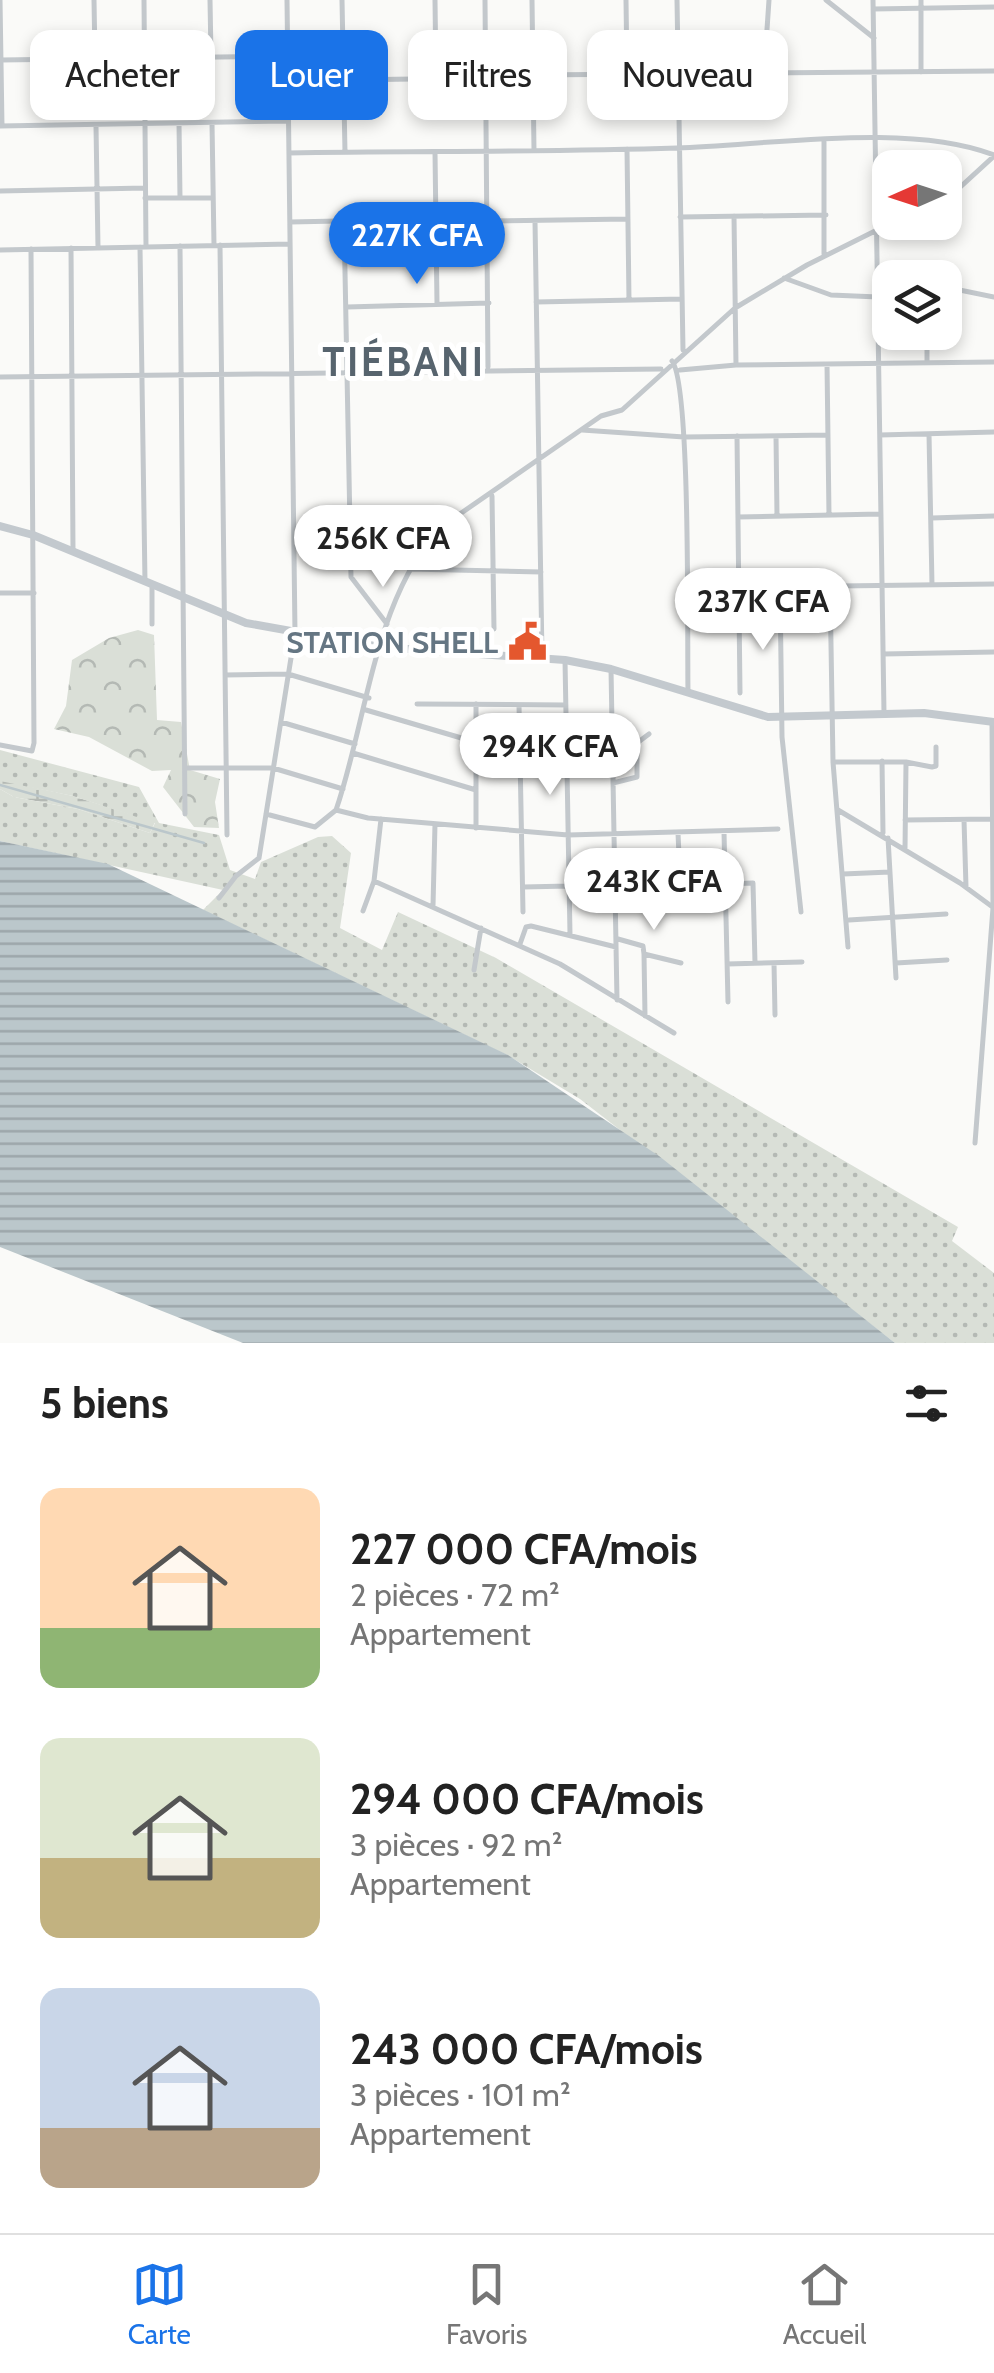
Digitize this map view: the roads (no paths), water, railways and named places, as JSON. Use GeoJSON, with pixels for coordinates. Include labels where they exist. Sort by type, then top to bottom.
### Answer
{"type":"FeatureCollection","features":[{"type":"Feature","properties":{"kind":"main road"},"geometry":{"type":"LineString","coordinates":[[0,526],[33,535],[224,618],[295,633],[380,647],[565,660],[611,669],[782,718],[924,713],[993,722]]}},
{"type":"Feature","properties":{"kind":"street"},"geometry":{"type":"LineString","coordinates":[[0,0],[1,126],[288,121],[295,633],[259,858],[236,876],[218,898]]}},
{"type":"Feature","properties":{"kind":"street"},"geometry":{"type":"LineString","coordinates":[[94,0],[95,30]]}},
{"type":"Feature","properties":{"kind":"street"},"geometry":{"type":"LineString","coordinates":[[144,0],[144,30]]}},
{"type":"Feature","properties":{"kind":"street"},"geometry":{"type":"LineString","coordinates":[[210,0],[211,30]]}},
{"type":"Feature","properties":{"kind":"street"},"geometry":{"type":"LineString","coordinates":[[287,0],[288,30]]}},
{"type":"Feature","properties":{"kind":"street"},"geometry":{"type":"LineString","coordinates":[[342,0],[343,30]]}},
{"type":"Feature","properties":{"kind":"street"},"geometry":{"type":"LineString","coordinates":[[435,0],[435,30]]}},
{"type":"Feature","properties":{"kind":"street"},"geometry":{"type":"LineString","coordinates":[[484,0],[485,30]]}},
{"type":"Feature","properties":{"kind":"street"},"geometry":{"type":"LineString","coordinates":[[532,0],[532,30]]}},
{"type":"Feature","properties":{"kind":"street"},"geometry":{"type":"LineString","coordinates":[[626,0],[626,30]]}},
{"type":"Feature","properties":{"kind":"street"},"geometry":{"type":"LineString","coordinates":[[677,0],[677,30]]}},
{"type":"Feature","properties":{"kind":"street"},"geometry":{"type":"LineString","coordinates":[[767,30],[769,0]]}},
{"type":"Feature","properties":{"kind":"street"},"geometry":{"type":"LineString","coordinates":[[826,0],[874,38]]}},
{"type":"Feature","properties":{"kind":"street"},"geometry":{"type":"LineString","coordinates":[[873,0],[875,150]]}},
{"type":"Feature","properties":{"kind":"street"},"geometry":{"type":"LineString","coordinates":[[873,8],[921,4],[994,7]]}},
{"type":"Feature","properties":{"kind":"street"},"geometry":{"type":"LineString","coordinates":[[921,4],[922,72]]}},
{"type":"Feature","properties":{"kind":"street"},"geometry":{"type":"LineString","coordinates":[[1,60],[30,59]]}},
{"type":"Feature","properties":{"kind":"street"},"geometry":{"type":"LineString","coordinates":[[788,72],[994,71]]}},
{"type":"Feature","properties":{"kind":"street"},"geometry":{"type":"LineString","coordinates":[[145,120],[142,375],[152,624]]}},
{"type":"Feature","properties":{"kind":"street"},"geometry":{"type":"LineString","coordinates":[[344,120],[344,152]]}},
{"type":"Feature","properties":{"kind":"street"},"geometry":{"type":"LineString","coordinates":[[487,120],[488,368]]}},
{"type":"Feature","properties":{"kind":"street"},"geometry":{"type":"LineString","coordinates":[[534,120],[534,150]]}},
{"type":"Feature","properties":{"kind":"street"},"geometry":{"type":"LineString","coordinates":[[679,120],[682,350]]}},
{"type":"Feature","properties":{"kind":"street"},"geometry":{"type":"LineString","coordinates":[[212,122],[222,374],[227,834]]}},
{"type":"Feature","properties":{"kind":"street"},"geometry":{"type":"LineString","coordinates":[[179,123],[180,198]]}},
{"type":"Feature","properties":{"kind":"street"},"geometry":{"type":"LineString","coordinates":[[96,124],[98,248]]}},
{"type":"Feature","properties":{"kind":"street"},"geometry":{"type":"LineString","coordinates":[[289,153],[680,148],[875,140],[950,142],[994,156],[962,185]]}},
{"type":"Feature","properties":{"kind":"street"},"geometry":{"type":"LineString","coordinates":[[824,142],[824,256]]}},
{"type":"Feature","properties":{"kind":"street"},"geometry":{"type":"LineString","coordinates":[[627,148],[629,300]]}},
{"type":"Feature","properties":{"kind":"street"},"geometry":{"type":"LineString","coordinates":[[436,151],[437,304]]}},
{"type":"Feature","properties":{"kind":"street"},"geometry":{"type":"LineString","coordinates":[[0,191],[145,188]]}},
{"type":"Feature","properties":{"kind":"street"},"geometry":{"type":"LineString","coordinates":[[145,198],[214,198]]}},
{"type":"Feature","properties":{"kind":"street"},"geometry":{"type":"LineString","coordinates":[[680,217],[826,215]]}},
{"type":"Feature","properties":{"kind":"street"},"geometry":{"type":"LineString","coordinates":[[734,216],[736,365]]}},
{"type":"Feature","properties":{"kind":"street"},"geometry":{"type":"LineString","coordinates":[[290,222],[436,219]]}},
{"type":"Feature","properties":{"kind":"street"},"geometry":{"type":"LineString","coordinates":[[488,222],[628,219]]}},
{"type":"Feature","properties":{"kind":"street"},"geometry":{"type":"LineString","coordinates":[[344,221],[351,577],[387,624]]}},
{"type":"Feature","properties":{"kind":"street"},"geometry":{"type":"LineString","coordinates":[[535,221],[542,658]]}},
{"type":"Feature","properties":{"kind":"street"},"geometry":{"type":"LineString","coordinates":[[266,814],[315,827],[336,810],[387,624],[423,545],[444,525],[492,496],[601,416],[622,410],[682,350],[735,308],[872,232]]}},
{"type":"Feature","properties":{"kind":"street"},"geometry":{"type":"LineString","coordinates":[[0,250],[290,244]]}},
{"type":"Feature","properties":{"kind":"street"},"geometry":{"type":"LineString","coordinates":[[180,246],[185,814]]}},
{"type":"Feature","properties":{"kind":"street"},"geometry":{"type":"LineString","coordinates":[[71,248],[73,553]]}},
{"type":"Feature","properties":{"kind":"street"},"geometry":{"type":"LineString","coordinates":[[0,746],[32,751],[34,744],[31,249]]}},
{"type":"Feature","properties":{"kind":"street"},"geometry":{"type":"LineString","coordinates":[[784,278],[831,295],[872,297]]}},
{"type":"Feature","properties":{"kind":"street"},"geometry":{"type":"LineString","coordinates":[[962,290],[994,297]]}},
{"type":"Feature","properties":{"kind":"street"},"geometry":{"type":"LineString","coordinates":[[536,302],[682,300]]}},
{"type":"Feature","properties":{"kind":"street"},"geometry":{"type":"LineString","coordinates":[[346,307],[489,303]]}},
{"type":"Feature","properties":{"kind":"street"},"geometry":{"type":"LineString","coordinates":[[878,350],[884,714]]}},
{"type":"Feature","properties":{"kind":"street"},"geometry":{"type":"LineString","coordinates":[[927,350],[927,362]]}},
{"type":"Feature","properties":{"kind":"street"},"geometry":{"type":"LineString","coordinates":[[672,361],[680,370],[684,437],[688,690]]}},
{"type":"Feature","properties":{"kind":"street"},"geometry":{"type":"LineString","coordinates":[[680,370],[736,365],[994,362]]}},
{"type":"Feature","properties":{"kind":"street"},"geometry":{"type":"LineString","coordinates":[[827,364],[829,515]]}},
{"type":"Feature","properties":{"kind":"street"},"geometry":{"type":"LineString","coordinates":[[0,377],[488,368],[664,369]]}},
{"type":"Feature","properties":{"kind":"street"},"geometry":{"type":"LineString","coordinates":[[582,430],[684,437],[828,435]]}},
{"type":"Feature","properties":{"kind":"street"},"geometry":{"type":"LineString","coordinates":[[880,434],[994,432]]}},
{"type":"Feature","properties":{"kind":"street"},"geometry":{"type":"LineString","coordinates":[[929,434],[932,585]]}},
{"type":"Feature","properties":{"kind":"street"},"geometry":{"type":"LineString","coordinates":[[737,436],[740,693]]}},
{"type":"Feature","properties":{"kind":"street"},"geometry":{"type":"LineString","coordinates":[[776,436],[777,516]]}},
{"type":"Feature","properties":{"kind":"street"},"geometry":{"type":"LineString","coordinates":[[492,496],[494,629]]}},
{"type":"Feature","properties":{"kind":"street"},"geometry":{"type":"LineString","coordinates":[[738,516],[881,514]]}},
{"type":"Feature","properties":{"kind":"street"},"geometry":{"type":"LineString","coordinates":[[931,518],[994,516]]}},
{"type":"Feature","properties":{"kind":"street"},"geometry":{"type":"LineString","coordinates":[[409,569],[540,572]]}},
{"type":"Feature","properties":{"kind":"street"},"geometry":{"type":"LineString","coordinates":[[686,588],[994,584]]}},
{"type":"Feature","properties":{"kind":"street"},"geometry":{"type":"LineString","coordinates":[[830,586],[833,762],[848,947]]}},
{"type":"Feature","properties":{"kind":"street"},"geometry":{"type":"LineString","coordinates":[[780,587],[782,718],[801,912]]}},
{"type":"Feature","properties":{"kind":"street"},"geometry":{"type":"LineString","coordinates":[[0,593],[34,593]]}},
{"type":"Feature","properties":{"kind":"street"},"geometry":{"type":"LineString","coordinates":[[883,654],[994,652]]}},
{"type":"Feature","properties":{"kind":"street"},"geometry":{"type":"LineString","coordinates":[[565,660],[570,934]]}},
{"type":"Feature","properties":{"kind":"street"},"geometry":{"type":"LineString","coordinates":[[611,669],[618,1000]]}},
{"type":"Feature","properties":{"kind":"street"},"geometry":{"type":"LineString","coordinates":[[225,675],[288,674],[369,698]]}},
{"type":"Feature","properties":{"kind":"street"},"geometry":{"type":"LineString","coordinates":[[417,704],[566,705]]}},
{"type":"Feature","properties":{"kind":"street"},"geometry":{"type":"LineString","coordinates":[[476,704],[476,828]]}},
{"type":"Feature","properties":{"kind":"street"},"geometry":{"type":"LineString","coordinates":[[519,705],[523,912]]}},
{"type":"Feature","properties":{"kind":"street"},"geometry":{"type":"LineString","coordinates":[[366,710],[476,742]]}},
{"type":"Feature","properties":{"kind":"street"},"geometry":{"type":"LineString","coordinates":[[281,722],[356,744]]}},
{"type":"Feature","properties":{"kind":"street"},"geometry":{"type":"LineString","coordinates":[[975,1143],[994,908],[993,722]]}},
{"type":"Feature","properties":{"kind":"street"},"geometry":{"type":"LineString","coordinates":[[613,783],[637,777],[637,743],[649,734]]}},
{"type":"Feature","properties":{"kind":"street"},"geometry":{"type":"LineString","coordinates":[[833,762],[936,766],[936,747]]}},
{"type":"Feature","properties":{"kind":"street"},"geometry":{"type":"LineString","coordinates":[[353,753],[476,790]]}},
{"type":"Feature","properties":{"kind":"street"},"geometry":{"type":"LineString","coordinates":[[882,762],[896,978]]}},
{"type":"Feature","properties":{"kind":"street"},"geometry":{"type":"LineString","coordinates":[[905,850],[906,762]]}},
{"type":"Feature","properties":{"kind":"street"},"geometry":{"type":"LineString","coordinates":[[185,768],[273,768],[343,789]]}},
{"type":"Feature","properties":{"kind":"street"},"geometry":{"type":"LineString","coordinates":[[336,810],[382,819],[568,835],[778,829]]}},
{"type":"Feature","properties":{"kind":"street"},"geometry":{"type":"LineString","coordinates":[[838,810],[994,908]]}},
{"type":"Feature","properties":{"kind":"street"},"geometry":{"type":"LineString","coordinates":[[364,911],[374,882],[382,819]]}},
{"type":"Feature","properties":{"kind":"street"},"geometry":{"type":"LineString","coordinates":[[905,820],[994,819]]}},
{"type":"Feature","properties":{"kind":"street"},"geometry":{"type":"LineString","coordinates":[[964,820],[966,889]]}},
{"type":"Feature","properties":{"kind":"street"},"geometry":{"type":"LineString","coordinates":[[433,906],[436,824]]}},
{"type":"Feature","properties":{"kind":"street"},"geometry":{"type":"LineString","coordinates":[[724,832],[728,1002]]}},
{"type":"Feature","properties":{"kind":"street"},"geometry":{"type":"LineString","coordinates":[[678,833],[680,878]]}},
{"type":"Feature","properties":{"kind":"street"},"geometry":{"type":"LineString","coordinates":[[843,874],[890,872]]}},
{"type":"Feature","properties":{"kind":"street"},"geometry":{"type":"LineString","coordinates":[[374,882],[520,946],[674,1033]]}},
{"type":"Feature","properties":{"kind":"street"},"geometry":{"type":"LineString","coordinates":[[726,884],[754,884],[755,963]]}},
{"type":"Feature","properties":{"kind":"street"},"geometry":{"type":"LineString","coordinates":[[523,887],[569,886]]}},
{"type":"Feature","properties":{"kind":"street"},"geometry":{"type":"LineString","coordinates":[[848,920],[946,914]]}},
{"type":"Feature","properties":{"kind":"street"},"geometry":{"type":"LineString","coordinates":[[520,946],[526,926],[642,946],[645,1016]]}},
{"type":"Feature","properties":{"kind":"street"},"geometry":{"type":"LineString","coordinates":[[474,970],[481,928]]}},
{"type":"Feature","properties":{"kind":"street"},"geometry":{"type":"LineString","coordinates":[[644,954],[681,963]]}},
{"type":"Feature","properties":{"kind":"street"},"geometry":{"type":"LineString","coordinates":[[895,963],[948,960]]}},
{"type":"Feature","properties":{"kind":"street"},"geometry":{"type":"LineString","coordinates":[[727,964],[802,962]]}},
{"type":"Feature","properties":{"kind":"street"},"geometry":{"type":"LineString","coordinates":[[774,963],[775,1015]]}},
{"type":"Feature","properties":{"kind":"waterway"},"geometry":{"type":"LineString","coordinates":[[0,785],[204,843]]}},
{"type":"Feature","properties":{"kind":"place","name":"STATION SHELL"},"geometry":{"type":"Point","coordinates":[528,642]}},
{"type":"Feature","properties":{"kind":"district","name":"TIÉBANI"},"geometry":{"type":"Point","coordinates":[404,361]}}]}
